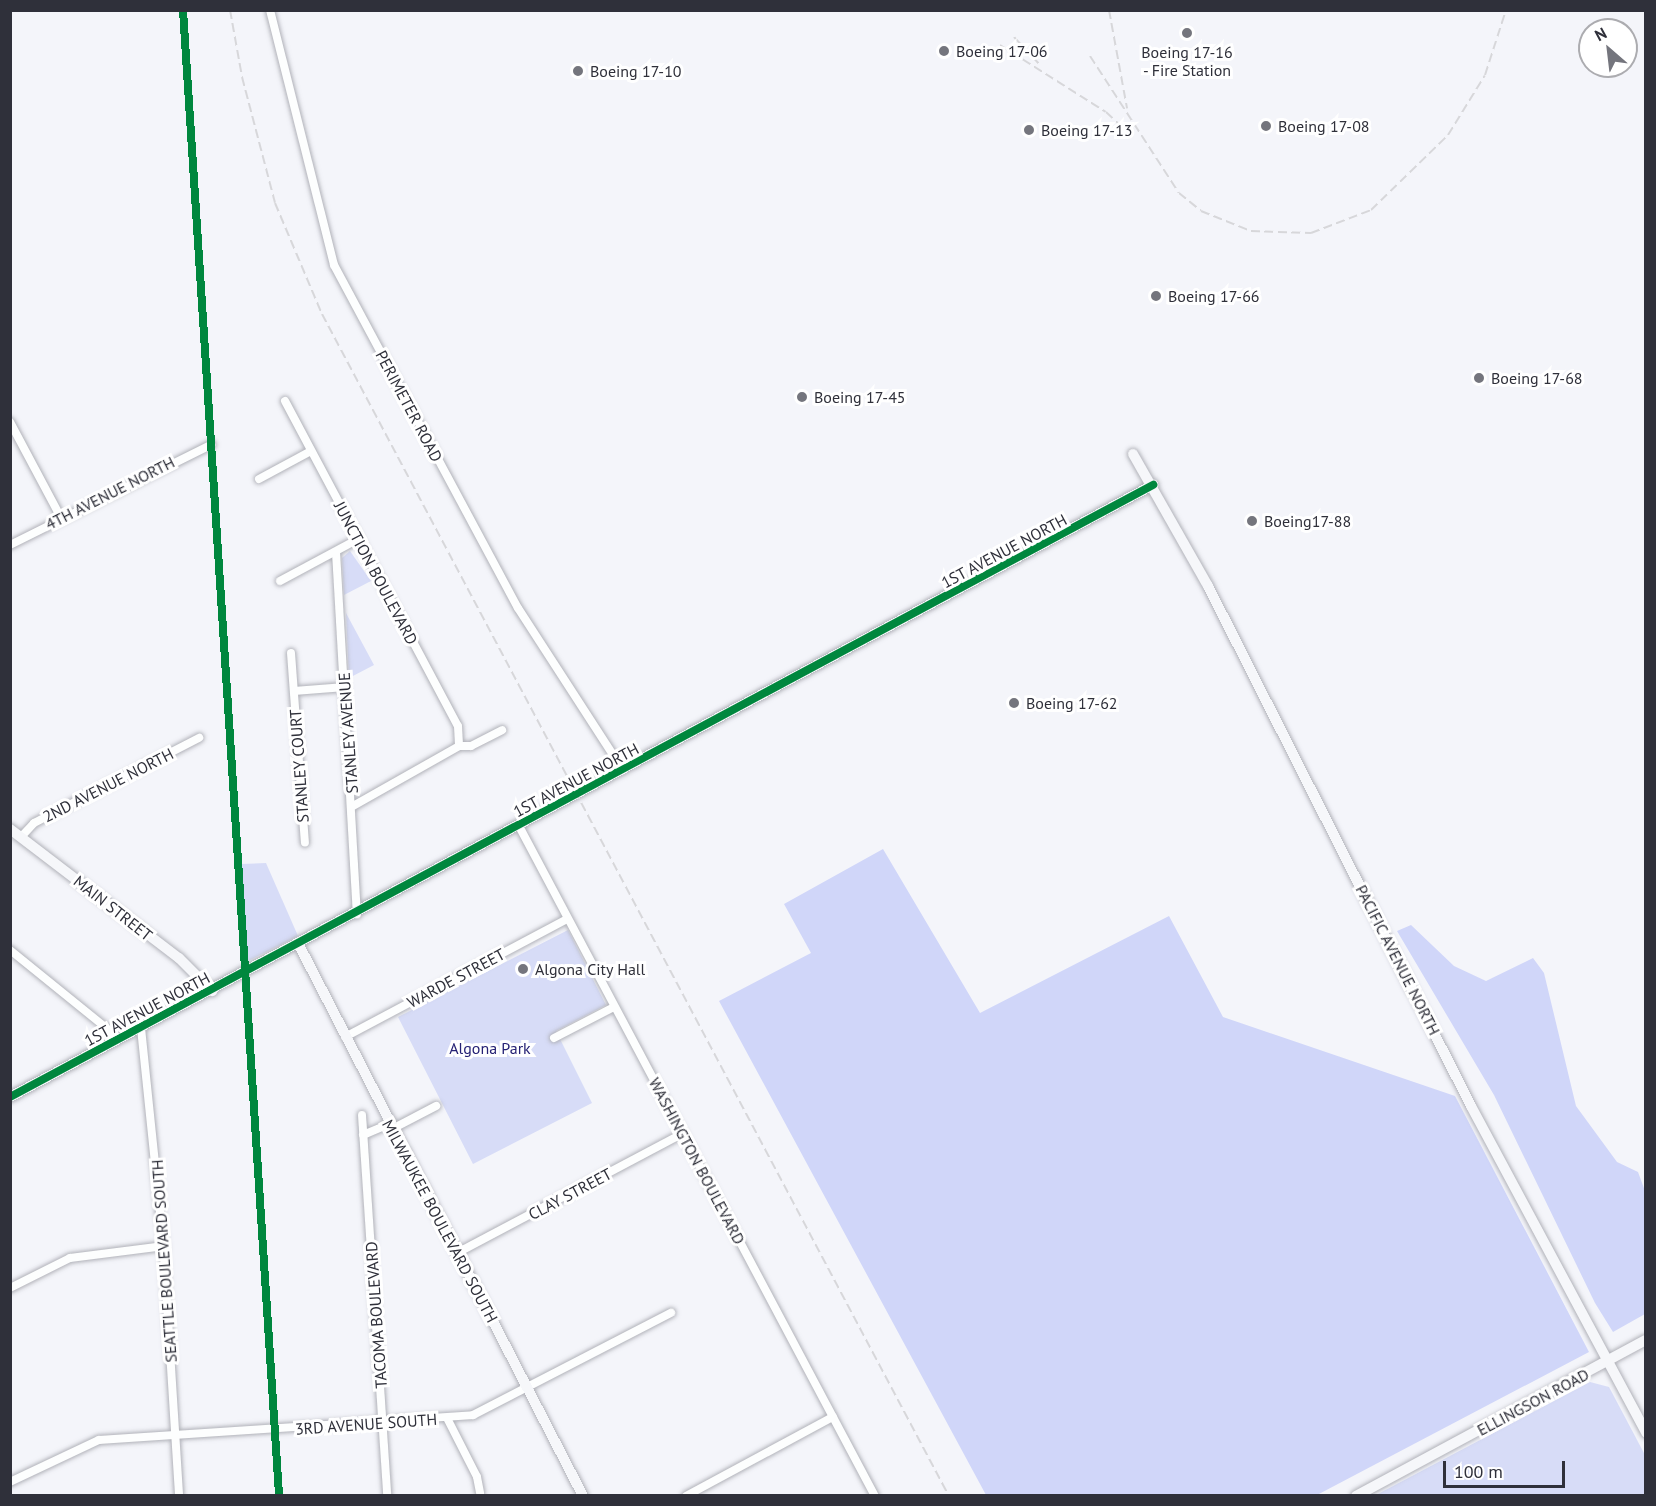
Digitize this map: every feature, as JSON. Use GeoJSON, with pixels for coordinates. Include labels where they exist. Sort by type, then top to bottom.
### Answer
{"type":"FeatureCollection","features":[{"type":"Feature","properties":{"kind":"street","name":"PERIMETER ROAD"},"geometry":{"type":"LineString","coordinates":[[270,10],[334,265],[514,600],[623,771]]}},
{"type":"Feature","properties":{"kind":"street","name":"JUNCTION BOULEVARD"},"geometry":{"type":"LineString","coordinates":[[285,401],[458,726],[459,746]]}},
{"type":"Feature","properties":{"kind":"street"},"geometry":{"type":"LineString","coordinates":[[10,422],[61,518]]}},
{"type":"Feature","properties":{"kind":"street","name":"4TH AVENUE NORTH"},"geometry":{"type":"LineString","coordinates":[[10,545],[211,446]]}},
{"type":"Feature","properties":{"kind":"street"},"geometry":{"type":"LineString","coordinates":[[259,478],[311,451]]}},
{"type":"Feature","properties":{"kind":"street","name":"PACIFIC AVENUE NORTH"},"geometry":{"type":"LineString","coordinates":[[1133,454],[1153,485],[1646,1433]]}},
{"type":"Feature","properties":{"kind":"street","name":"1ST AVENUE NORTH"},"geometry":{"type":"LineString","coordinates":[[10,1097],[357,914],[1153,485]]}},
{"type":"Feature","properties":{"kind":"street"},"geometry":{"type":"LineString","coordinates":[[280,581],[358,539]]}},
{"type":"Feature","properties":{"kind":"street","name":"STANLEY AVENUE"},"geometry":{"type":"LineString","coordinates":[[336,552],[353,806],[357,914]]}},
{"type":"Feature","properties":{"kind":"street","name":"STANLEY COURT"},"geometry":{"type":"LineString","coordinates":[[291,653],[304,842]]}},
{"type":"Feature","properties":{"kind":"street","name":"STANLEY COURT"},"geometry":{"type":"LineString","coordinates":[[294,691],[345,687]]}},
{"type":"Feature","properties":{"kind":"street"},"geometry":{"type":"LineString","coordinates":[[353,806],[459,746],[471,746],[502,730]]}},
{"type":"Feature","properties":{"kind":"street","name":"2ND AVENUE NORTH"},"geometry":{"type":"LineString","coordinates":[[21,837],[34,823],[199,738]]}},
{"type":"Feature","properties":{"kind":"street","name":"WASHINGTON BOULEVARD"},"geometry":{"type":"LineString","coordinates":[[519,826],[875,1496]]}},
{"type":"Feature","properties":{"kind":"street","name":"MAIN STREET"},"geometry":{"type":"LineString","coordinates":[[10,829],[179,958],[212,991]]}},
{"type":"Feature","properties":{"kind":"street","name":"WARDE STREET"},"geometry":{"type":"LineString","coordinates":[[345,1037],[567,919]]}},
{"type":"Feature","properties":{"kind":"street","name":"MILWAUKEE BOULEVARD SOUTH"},"geometry":{"type":"LineString","coordinates":[[299,945],[390,1127],[583,1496]]}},
{"type":"Feature","properties":{"kind":"street"},"geometry":{"type":"LineString","coordinates":[[10,951],[120,1039]]}},
{"type":"Feature","properties":{"kind":"street"},"geometry":{"type":"LineString","coordinates":[[554,1038],[615,1006]]}},
{"type":"Feature","properties":{"kind":"street","name":"SEATTLE BOULEVARD SOUTH"},"geometry":{"type":"LineString","coordinates":[[141,1028],[164,1246],[179,1496]]}},
{"type":"Feature","properties":{"kind":"street"},"geometry":{"type":"LineString","coordinates":[[363,1134],[390,1127],[436,1106]]}},
{"type":"Feature","properties":{"kind":"street","name":"TACOMA BOULEVARD"},"geometry":{"type":"LineString","coordinates":[[362,1115],[387,1496]]}},
{"type":"Feature","properties":{"kind":"street","name":"CLAY STREET"},"geometry":{"type":"LineString","coordinates":[[457,1253],[682,1134]]}},
{"type":"Feature","properties":{"kind":"street"},"geometry":{"type":"LineString","coordinates":[[10,1288],[70,1258],[164,1246]]}},
{"type":"Feature","properties":{"kind":"street","name":"3RD AVENUE SOUTH"},"geometry":{"type":"LineString","coordinates":[[10,1482],[99,1440],[447,1418],[486,1411],[670,1313]]}},
{"type":"Feature","properties":{"kind":"street","name":"ELLINGSON ROAD"},"geometry":{"type":"LineString","coordinates":[[1356,1496],[1646,1341]]}},
{"type":"Feature","properties":{"kind":"street"},"geometry":{"type":"LineString","coordinates":[[686,1496],[833,1417]]}},
{"type":"Feature","properties":{"kind":"street"},"geometry":{"type":"LineString","coordinates":[[447,1418],[477,1477],[480,1494]]}},
{"type":"Feature","properties":{"kind":"green space"},"geometry":{"type":"Polygon","coordinates":[[[350,551],[371,581],[344,595],[342,558],[350,551]]]}},
{"type":"Feature","properties":{"kind":"green space"},"geometry":{"type":"Polygon","coordinates":[[[346,613],[374,665],[349,678],[346,613]]]}},
{"type":"Feature","properties":{"kind":"green space"},"geometry":{"type":"Polygon","coordinates":[[[266,863],[298,936],[248,961],[241,864],[266,863]]]}},
{"type":"Feature","properties":{"kind":"green space","name":"Algona Park"},"geometry":{"type":"Polygon","coordinates":[[[568,930],[606,1005],[556,1031],[592,1103],[473,1164],[398,1017],[568,930]]]}},
{"type":"Feature","properties":{"kind":"green space"},"geometry":{"type":"Polygon","coordinates":[[[1590,1382],[1609,1387],[1645,1455],[1645,1495],[1376,1495],[1590,1382]]]}},
{"type":"Feature","properties":{"kind":"shaded area"},"geometry":{"type":"Polygon","coordinates":[[[883,849],[980,1013],[1169,916],[1223,1017],[1455,1096],[1589,1352],[1317,1495],[986,1495],[719,1001],[811,953],[784,904],[883,849]]]}},
{"type":"Feature","properties":{"kind":"shaded area"},"geometry":{"type":"Polygon","coordinates":[[[1411,925],[1454,966],[1486,981],[1533,958],[1544,973],[1576,1106],[1617,1162],[1638,1172],[1645,1191],[1645,1314],[1613,1332],[1595,1303],[1494,1095],[1397,931],[1411,925]]]}},
{"type":"Feature","properties":{"kind":"railway"},"geometry":{"type":"LineString","coordinates":[[230,10],[242,77],[275,203],[322,314],[949,1496]]}},
{"type":"Feature","properties":{"kind":"railway"},"geometry":{"type":"LineString","coordinates":[[1109,10],[1127,108]]}},
{"type":"Feature","properties":{"kind":"railway"},"geometry":{"type":"LineString","coordinates":[[1090,56],[1179,193],[1201,211],[1251,231],[1311,233],[1371,210],[1448,135],[1485,75],[1506,10]]}},
{"type":"Feature","properties":{"kind":"railway"},"geometry":{"type":"LineString","coordinates":[[1014,37],[1041,66]]}},
{"type":"Feature","properties":{"kind":"railway"},"geometry":{"type":"LineString","coordinates":[[1000,45],[1106,112],[1132,136]]}},
{"type":"Feature","properties":{"kind":"cycle path"},"geometry":{"type":"LineString","coordinates":[[183,10],[279,1496]]}},
{"type":"Feature","properties":{"kind":"cycle path"},"geometry":{"type":"LineString","coordinates":[[10,1097],[1153,485]]}},
{"type":"Feature","properties":{"kind":"place","name":"Boeing 17-16 - Fire Station"},"geometry":{"type":"Point","coordinates":[1187,33]}},
{"type":"Feature","properties":{"kind":"place","name":"Boeing 17-06"},"geometry":{"type":"Point","coordinates":[944,51]}},
{"type":"Feature","properties":{"kind":"place","name":"Boeing 17-10"},"geometry":{"type":"Point","coordinates":[578,71]}},
{"type":"Feature","properties":{"kind":"place","name":"Boeing 17-08"},"geometry":{"type":"Point","coordinates":[1266,126]}},
{"type":"Feature","properties":{"kind":"place","name":"Boeing 17-13"},"geometry":{"type":"Point","coordinates":[1029,130]}},
{"type":"Feature","properties":{"kind":"place","name":"Boeing 17-66"},"geometry":{"type":"Point","coordinates":[1156,296]}},
{"type":"Feature","properties":{"kind":"place","name":"Boeing 17-68"},"geometry":{"type":"Point","coordinates":[1479,378]}},
{"type":"Feature","properties":{"kind":"place","name":"Boeing 17-45"},"geometry":{"type":"Point","coordinates":[802,397]}},
{"type":"Feature","properties":{"kind":"place","name":"Boeing17-88"},"geometry":{"type":"Point","coordinates":[1252,521]}},
{"type":"Feature","properties":{"kind":"place","name":"Boeing 17-62"},"geometry":{"type":"Point","coordinates":[1014,703]}},
{"type":"Feature","properties":{"kind":"place","name":"Algona City Hall"},"geometry":{"type":"Point","coordinates":[523,969]}}]}
